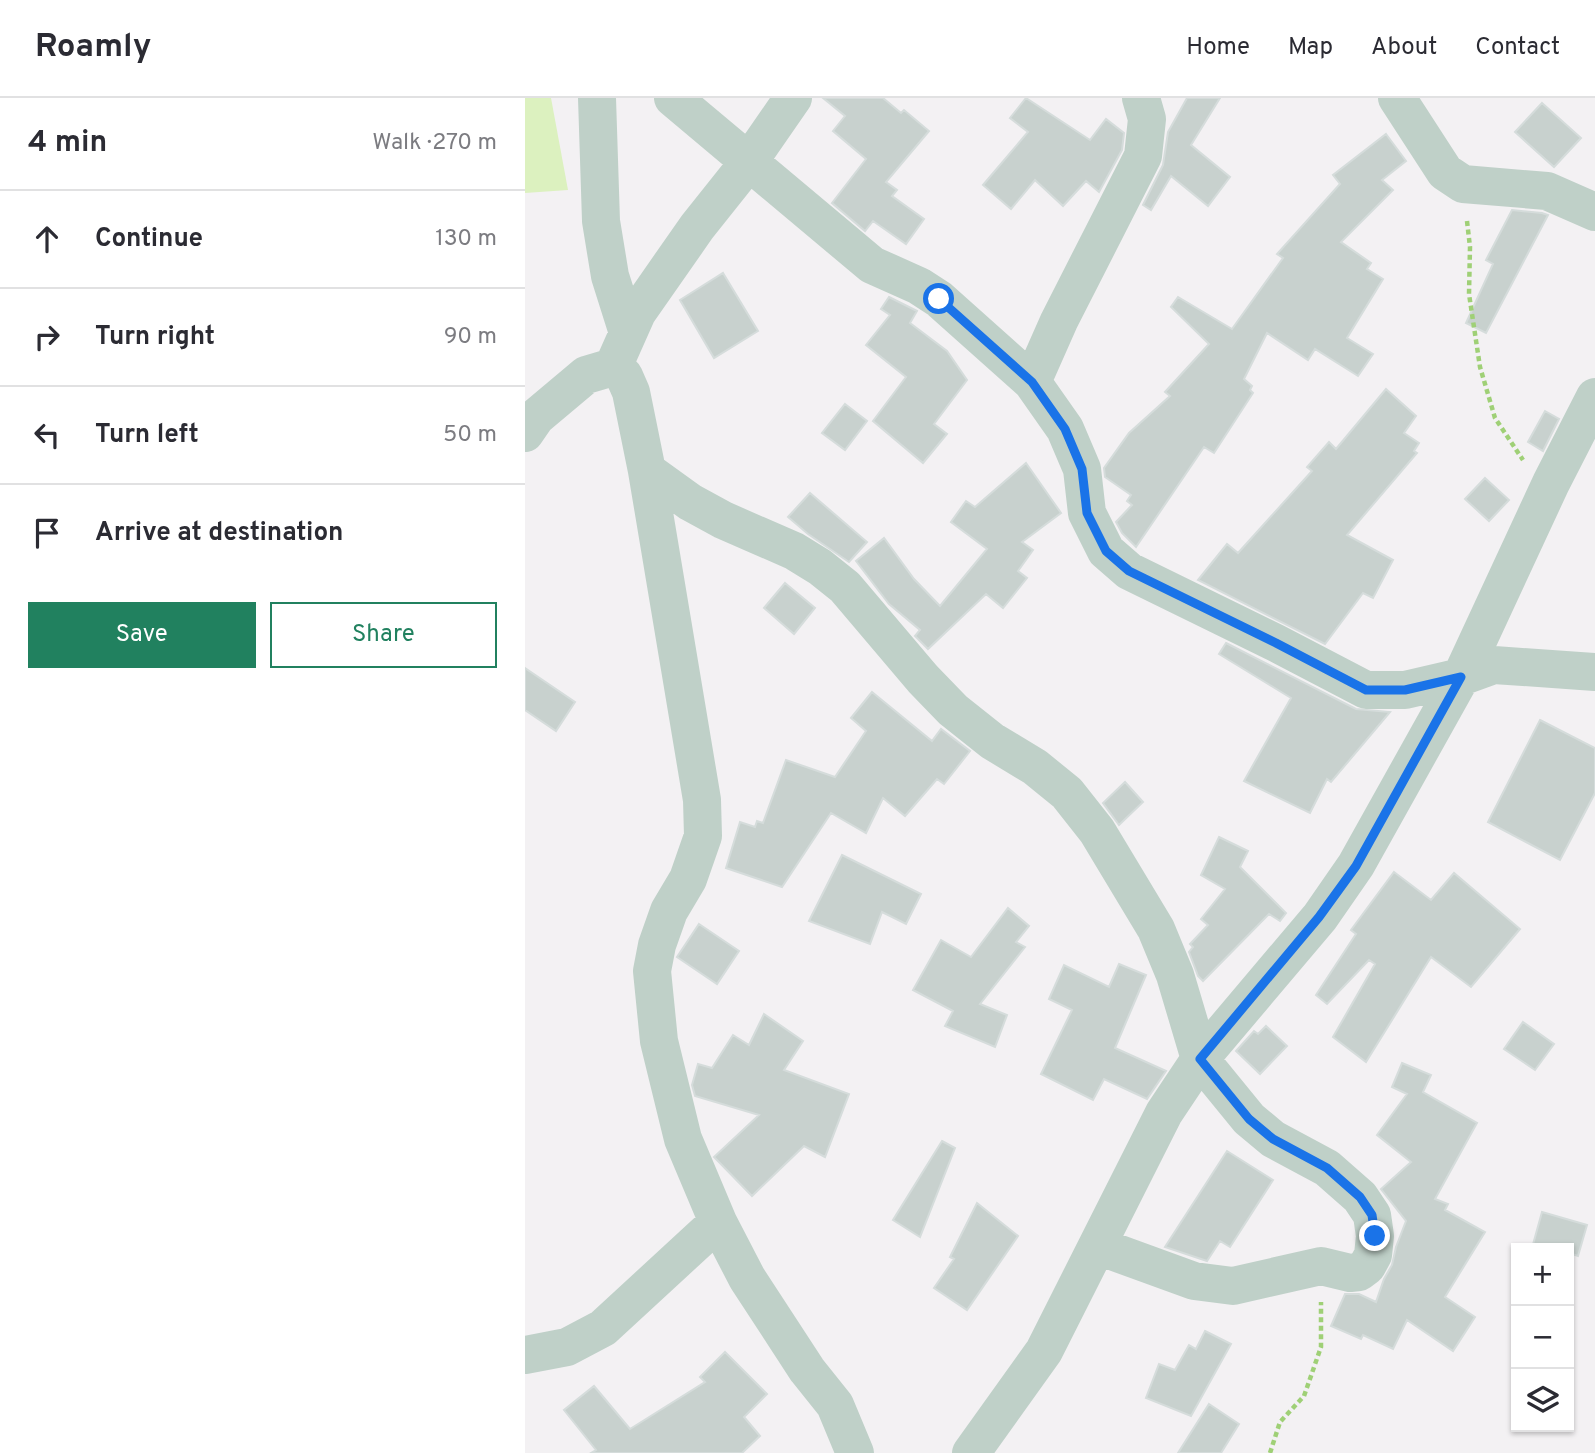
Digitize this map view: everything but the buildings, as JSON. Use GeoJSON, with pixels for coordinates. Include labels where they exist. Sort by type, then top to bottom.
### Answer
{"type":"FeatureCollection","features":[{"type":"Feature","properties":{"kind":"street"},"geometry":{"type":"LineString","coordinates":[[597,98],[601,221],[610,276],[628,333]]}},
{"type":"Feature","properties":{"kind":"street"},"geometry":{"type":"LineString","coordinates":[[673,98],[872,265],[919,286],[939,299],[1032,382],[1065,429],[1082,469],[1087,513],[1106,551],[1129,571],[1366,690],[1405,690],[1461,677],[1494,665],[1595,672]]}},
{"type":"Feature","properties":{"kind":"street"},"geometry":{"type":"LineString","coordinates":[[525,433],[536,417],[586,375],[613,367],[637,313],[793,98]]}},
{"type":"Feature","properties":{"kind":"street"},"geometry":{"type":"LineString","coordinates":[[1032,382],[1059,321],[1143,156],[1147,119],[1141,98]]}},
{"type":"Feature","properties":{"kind":"street"},"geometry":{"type":"LineString","coordinates":[[1397,98],[1445,172],[1463,184],[1547,191],[1595,212]]}},
{"type":"Feature","properties":{"kind":"street"},"geometry":{"type":"LineString","coordinates":[[613,367],[624,376],[631,392],[647,471],[702,800],[703,836],[688,879],[669,911],[657,945],[652,971],[659,1041],[683,1139],[718,1222],[747,1278],[807,1370],[835,1405],[855,1453]]}},
{"type":"Feature","properties":{"kind":"street"},"geometry":{"type":"LineString","coordinates":[[971,1453],[1044,1351],[1164,1114],[1200,1059],[1319,917],[1356,866],[1461,677],[1551,483],[1595,397]]}},
{"type":"Feature","properties":{"kind":"street"},"geometry":{"type":"LineString","coordinates":[[647,471],[690,502],[820,566],[845,587],[953,710],[992,741],[1035,767],[1067,793],[1097,831],[1156,929],[1175,975],[1200,1059],[1249,1119],[1273,1139],[1327,1168],[1360,1197],[1372,1215],[1374,1246],[1367,1266],[1359,1272],[1350,1273],[1321,1266],[1233,1286],[1194,1280],[1098,1247]]}},
{"type":"Feature","properties":{"kind":"street"},"geometry":{"type":"LineString","coordinates":[[525,1355],[566,1346],[603,1328],[718,1222]]}},
{"type":"Feature","properties":{"kind":"path"},"geometry":{"type":"LineString","coordinates":[[1445,172],[1465,212],[1470,247],[1469,294],[1480,367],[1495,418],[1527,466],[1551,483]]}},
{"type":"Feature","properties":{"kind":"path"},"geometry":{"type":"LineString","coordinates":[[1270,1453],[1280,1422],[1304,1396],[1321,1348],[1321,1266]]}},
{"type":"Feature","properties":{"kind":"green space"},"geometry":{"type":"Polygon","coordinates":[[[525,98],[551,98],[568,190],[525,193],[525,98]]]}},
{"type":"Feature","properties":{"kind":"route"},"geometry":{"type":"LineString","coordinates":[[939,299],[1032,382],[1065,429],[1082,469],[1087,513],[1106,551],[1129,571],[1366,690],[1405,690],[1461,677],[1356,866],[1319,917],[1200,1059],[1249,1119],[1273,1139],[1327,1168],[1360,1197],[1372,1215],[1375,1236]]}}]}
